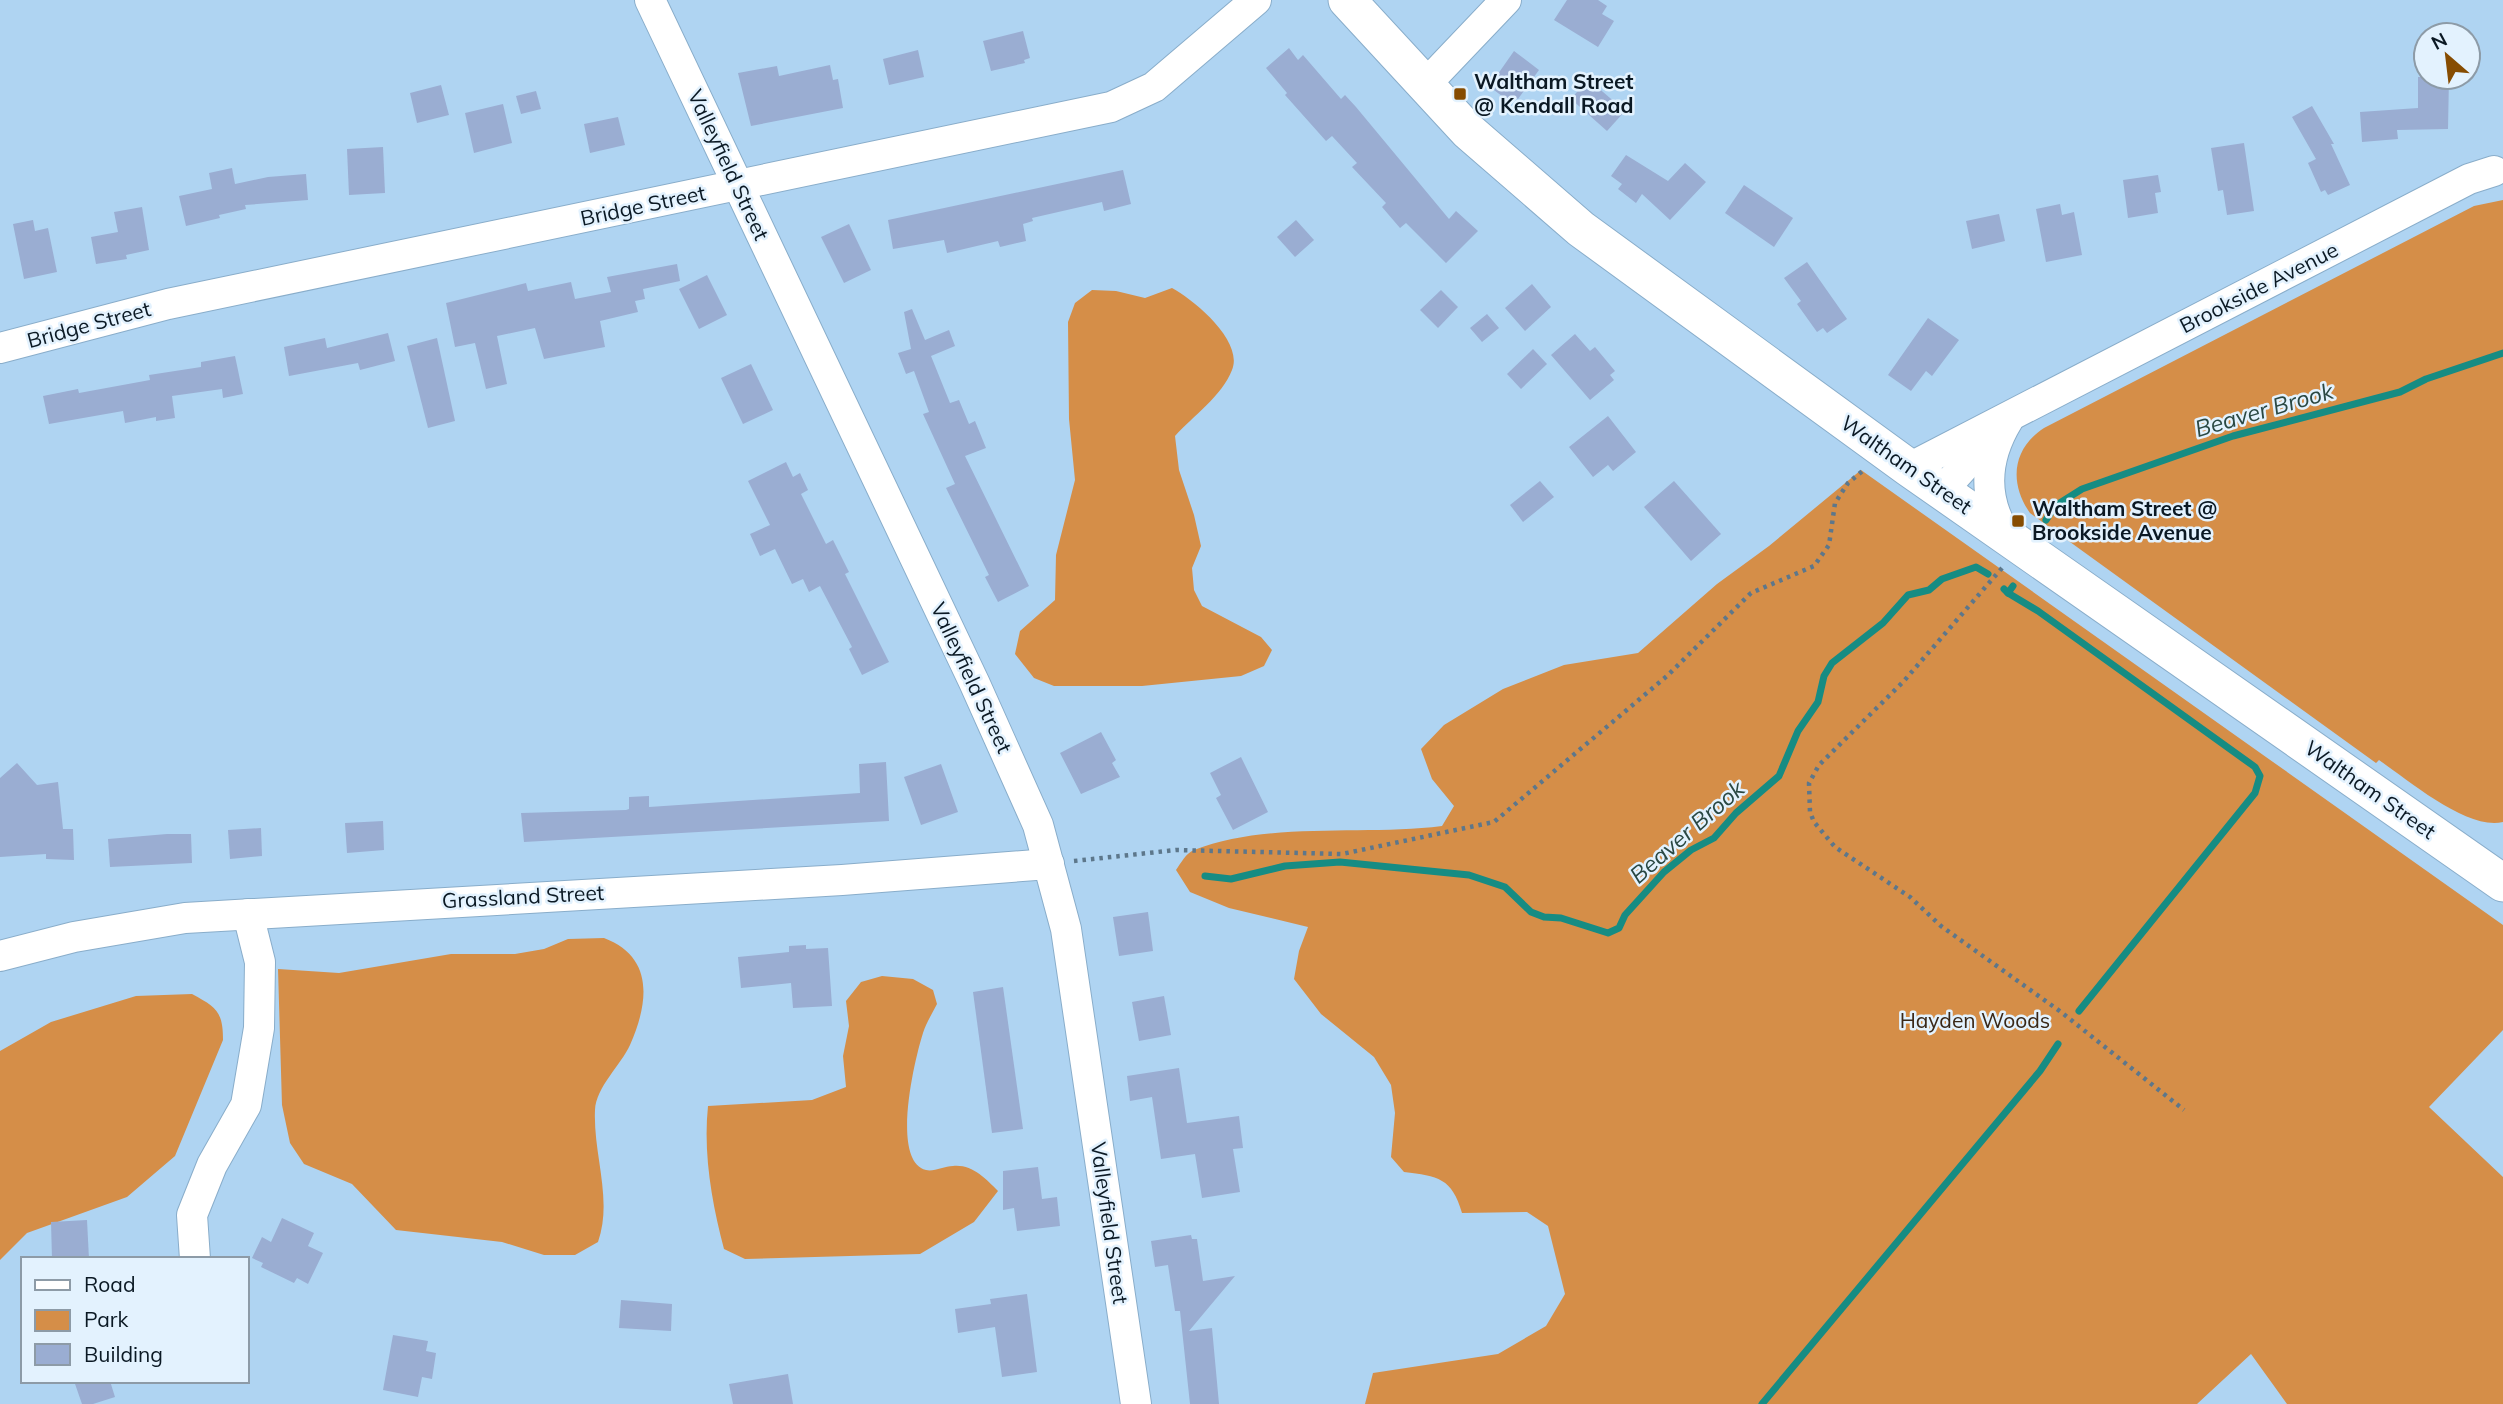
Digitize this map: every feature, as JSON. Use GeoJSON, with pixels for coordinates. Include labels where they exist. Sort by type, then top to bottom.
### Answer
{"type":"FeatureCollection","features":[{"type":"Feature","properties":{"kind":"main road","name":"Waltham Street"},"geometry":{"type":"LineString","coordinates":[[1348,0],[1468,131],[1556,209],[1909,468],[2503,883]]}},
{"type":"Feature","properties":{"kind":"street","name":"Valleyfield Street"},"geometry":{"type":"LineString","coordinates":[[650,0],[974,682],[1038,825],[1066,929],[1136,1404]]}},
{"type":"Feature","properties":{"kind":"street","name":"Bridge Street"},"geometry":{"type":"LineString","coordinates":[[0,348],[168,304],[1111,107],[1154,87],[1256,0]]}},
{"type":"Feature","properties":{"kind":"street"},"geometry":{"type":"LineString","coordinates":[[1425,85],[1506,0]]}},
{"type":"Feature","properties":{"kind":"street","name":"Brookside Avenue"},"geometry":{"type":"LineString","coordinates":[[1909,468],[2469,179],[2494,171]]}},
{"type":"Feature","properties":{"kind":"street"},"geometry":{"type":"LineString","coordinates":[[2014,541],[1992,507],[1989,475],[1994,446],[2016,414]]}},
{"type":"Feature","properties":{"kind":"street","name":"Brookside Avenue"},"geometry":{"type":"LineString","coordinates":[[1942,491],[2016,414]]}},
{"type":"Feature","properties":{"kind":"street","name":"Grassland Street"},"geometry":{"type":"LineString","coordinates":[[0,956],[74,937],[185,918],[842,880],[1049,864]]}},
{"type":"Feature","properties":{"kind":"street"},"geometry":{"type":"LineString","coordinates":[[195,1257],[192,1215],[212,1165],[246,1105],[259,1028],[260,962],[248,914]]}},
{"type":"Feature","properties":{"kind":"path"},"geometry":{"type":"LineString","coordinates":[[1049,864],[1177,850],[1342,855],[1494,822],[1667,676],[1751,593],[1814,566],[1829,545],[1835,503],[1848,483],[1866,468]]}},
{"type":"Feature","properties":{"kind":"path"},"geometry":{"type":"LineString","coordinates":[[2014,541],[1908,677],[1819,765],[1809,783],[1810,813],[1814,822],[1835,847],[1910,897],[1941,926],[2061,1012],[2185,1110]]}},
{"type":"Feature","properties":{"kind":"green space"},"geometry":{"type":"Polygon","coordinates":[[[2503,200],[2503,822],[2489,823],[2456,812],[2379,760],[2376,763],[2030,513],[2019,490],[2017,467],[2025,446],[2044,428],[2474,206],[2503,200]]]}},
{"type":"Feature","properties":{"kind":"green space"},"geometry":{"type":"Polygon","coordinates":[[[1172,288],[1215,323],[1231,347],[1234,359],[1232,370],[1221,388],[1175,436],[1179,470],[1201,546],[1192,568],[1194,590],[1202,606],[1261,637],[1272,650],[1264,666],[1241,676],[1142,686],[1054,686],[1034,678],[1015,654],[1020,631],[1055,600],[1056,555],[1075,480],[1069,419],[1068,322],[1075,303],[1092,290],[1116,291],[1145,298],[1172,288]]]}},
{"type":"Feature","properties":{"kind":"green space","name":"Hayden Woods"},"geometry":{"type":"Polygon","coordinates":[[[1861,470],[2503,925],[2503,1030],[2429,1107],[2503,1177],[2503,1404],[2287,1404],[2251,1354],[2197,1404],[1365,1404],[1373,1373],[1498,1354],[1546,1326],[1565,1294],[1548,1226],[1527,1212],[1462,1213],[1454,1192],[1442,1181],[1426,1175],[1404,1172],[1391,1157],[1395,1113],[1391,1085],[1374,1057],[1321,1014],[1294,979],[1299,951],[1308,927],[1229,908],[1190,892],[1176,870],[1191,851],[1253,835],[1442,826],[1454,806],[1432,779],[1421,749],[1444,725],[1503,689],[1564,665],[1638,653],[1717,584],[1769,546],[1861,470]]]}},
{"type":"Feature","properties":{"kind":"green space"},"geometry":{"type":"Polygon","coordinates":[[[604,938],[620,946],[632,957],[643,982],[643,997],[641,1013],[630,1045],[596,1101],[595,1127],[604,1210],[598,1242],[575,1255],[544,1255],[502,1242],[396,1230],[352,1184],[304,1164],[290,1143],[282,1105],[278,969],[339,973],[451,954],[515,954],[544,949],[568,939],[604,938]]]}},
{"type":"Feature","properties":{"kind":"green space"},"geometry":{"type":"Polygon","coordinates":[[[882,976],[913,979],[933,990],[937,1004],[923,1033],[911,1085],[907,1129],[909,1148],[915,1163],[926,1170],[950,1166],[966,1167],[978,1173],[998,1191],[974,1222],[920,1254],[745,1259],[724,1249],[710,1178],[708,1106],[812,1100],[846,1087],[843,1056],[849,1026],[846,1001],[861,982],[882,976]]]}},
{"type":"Feature","properties":{"kind":"green space"},"geometry":{"type":"Polygon","coordinates":[[[192,994],[207,1003],[220,1016],[223,1040],[175,1156],[127,1197],[27,1233],[0,1260],[0,1051],[51,1022],[136,996],[192,994]]]}},
{"type":"Feature","properties":{"kind":"building"},"geometry":{"type":"Polygon","coordinates":[[[1567,0],[1598,0],[1607,6],[1602,14],[1614,21],[1598,47],[1554,20],[1567,0]]]}},
{"type":"Feature","properties":{"kind":"building"},"geometry":{"type":"Polygon","coordinates":[[[1023,31],[1030,58],[1024,60],[1025,63],[991,71],[983,41],[1023,31]]]}},
{"type":"Feature","properties":{"kind":"building"},"geometry":{"type":"Polygon","coordinates":[[[1289,48],[1298,60],[1303,55],[1341,99],[1345,95],[1449,219],[1456,211],[1478,231],[1446,263],[1406,223],[1400,228],[1382,207],[1386,203],[1352,167],[1357,163],[1332,136],[1326,141],[1285,95],[1287,93],[1266,68],[1289,48]]]}},
{"type":"Feature","properties":{"kind":"building"},"geometry":{"type":"Polygon","coordinates":[[[918,50],[924,77],[889,85],[883,59],[918,50]]]}},
{"type":"Feature","properties":{"kind":"building"},"geometry":{"type":"Polygon","coordinates":[[[1514,51],[1539,70],[1518,99],[1515,97],[1511,103],[1494,90],[1498,85],[1493,81],[1514,51]]]}},
{"type":"Feature","properties":{"kind":"building"},"geometry":{"type":"Polygon","coordinates":[[[830,65],[833,80],[838,79],[843,108],[751,126],[738,73],[777,66],[779,76],[830,65]]]}},
{"type":"Feature","properties":{"kind":"building"},"geometry":{"type":"Polygon","coordinates":[[[1588,79],[1625,111],[1607,131],[1571,99],[1588,79]]]}},
{"type":"Feature","properties":{"kind":"building"},"geometry":{"type":"Polygon","coordinates":[[[441,85],[449,115],[417,123],[410,93],[441,85]]]}},
{"type":"Feature","properties":{"kind":"building"},"geometry":{"type":"Polygon","coordinates":[[[536,91],[541,109],[521,114],[516,96],[536,91]]]}},
{"type":"Feature","properties":{"kind":"building"},"geometry":{"type":"Polygon","coordinates":[[[2418,91],[2449,91],[2448,129],[2397,130],[2398,139],[2362,142],[2360,112],[2418,108],[2418,91]]]}},
{"type":"Feature","properties":{"kind":"building"},"geometry":{"type":"Polygon","coordinates":[[[503,104],[512,143],[474,153],[465,113],[503,104]]]}},
{"type":"Feature","properties":{"kind":"building"},"geometry":{"type":"Polygon","coordinates":[[[2312,106],[2334,144],[2331,144],[2350,185],[2328,195],[2325,190],[2321,192],[2308,163],[2316,159],[2292,117],[2312,106]]]}},
{"type":"Feature","properties":{"kind":"building"},"geometry":{"type":"Polygon","coordinates":[[[618,117],[625,145],[590,153],[584,124],[618,117]]]}},
{"type":"Feature","properties":{"kind":"building"},"geometry":{"type":"Polygon","coordinates":[[[2244,143],[2254,211],[2227,215],[2223,190],[2218,191],[2211,148],[2244,143]]]}},
{"type":"Feature","properties":{"kind":"building"},"geometry":{"type":"Polygon","coordinates":[[[383,147],[385,193],[349,195],[347,149],[383,147]]]}},
{"type":"Feature","properties":{"kind":"building"},"geometry":{"type":"Polygon","coordinates":[[[1626,155],[1668,181],[1685,163],[1706,182],[1670,220],[1642,194],[1636,203],[1618,189],[1622,184],[1611,176],[1626,155]]]}},
{"type":"Feature","properties":{"kind":"building"},"geometry":{"type":"Polygon","coordinates":[[[232,168],[235,184],[268,177],[306,174],[308,200],[245,205],[246,209],[186,226],[179,196],[212,189],[209,173],[232,168]]]}},
{"type":"Feature","properties":{"kind":"building"},"geometry":{"type":"Polygon","coordinates":[[[1123,170],[1131,204],[1104,211],[1102,202],[1032,218],[1033,221],[1023,224],[1026,241],[1000,247],[998,241],[947,253],[944,240],[893,249],[888,220],[1123,170]]]}},
{"type":"Feature","properties":{"kind":"building"},"geometry":{"type":"Polygon","coordinates":[[[2158,175],[2161,192],[2155,193],[2158,213],[2128,218],[2123,180],[2158,175]]]}},
{"type":"Feature","properties":{"kind":"building"},"geometry":{"type":"Polygon","coordinates":[[[1744,185],[1793,218],[1774,247],[1725,213],[1744,185]]]}},
{"type":"Feature","properties":{"kind":"building"},"geometry":{"type":"Polygon","coordinates":[[[2060,204],[2062,215],[2074,212],[2082,255],[2046,262],[2036,209],[2060,204]]]}},
{"type":"Feature","properties":{"kind":"building"},"geometry":{"type":"Polygon","coordinates":[[[142,207],[149,250],[126,255],[127,259],[96,264],[91,237],[118,232],[114,212],[142,207]]]}},
{"type":"Feature","properties":{"kind":"building"},"geometry":{"type":"Polygon","coordinates":[[[1999,214],[2005,241],[1972,249],[1966,221],[1999,214]]]}},
{"type":"Feature","properties":{"kind":"building"},"geometry":{"type":"Polygon","coordinates":[[[33,220],[35,231],[48,228],[57,272],[24,279],[13,224],[33,220]]]}},
{"type":"Feature","properties":{"kind":"building"},"geometry":{"type":"Polygon","coordinates":[[[1296,220],[1314,240],[1295,257],[1277,237],[1296,220]]]}},
{"type":"Feature","properties":{"kind":"building"},"geometry":{"type":"Polygon","coordinates":[[[849,224],[871,270],[844,283],[821,237],[849,224]]]}},
{"type":"Feature","properties":{"kind":"building"},"geometry":{"type":"Polygon","coordinates":[[[1807,262],[1847,319],[1827,333],[1823,328],[1817,332],[1797,304],[1801,301],[1784,278],[1807,262]]]}},
{"type":"Feature","properties":{"kind":"building"},"geometry":{"type":"Polygon","coordinates":[[[677,264],[680,281],[643,289],[645,299],[635,301],[638,312],[600,321],[605,347],[544,359],[535,328],[497,336],[507,384],[486,389],[475,343],[455,347],[446,303],[526,283],[528,291],[571,282],[575,299],[611,292],[607,277],[677,264]]]}},
{"type":"Feature","properties":{"kind":"building"},"geometry":{"type":"Polygon","coordinates":[[[707,275],[727,315],[699,329],[679,289],[707,275]]]}},
{"type":"Feature","properties":{"kind":"building"},"geometry":{"type":"Polygon","coordinates":[[[1532,284],[1551,307],[1525,331],[1505,308],[1532,284]]]}},
{"type":"Feature","properties":{"kind":"building"},"geometry":{"type":"Polygon","coordinates":[[[1441,290],[1458,307],[1438,328],[1420,310],[1441,290]]]}},
{"type":"Feature","properties":{"kind":"building"},"geometry":{"type":"Polygon","coordinates":[[[912,309],[925,340],[949,330],[955,346],[931,356],[950,403],[959,400],[969,424],[975,421],[986,448],[965,456],[1029,586],[998,602],[985,577],[989,575],[946,488],[955,484],[923,414],[929,412],[914,371],[906,374],[898,353],[911,349],[904,312],[912,309]]]}},
{"type":"Feature","properties":{"kind":"building"},"geometry":{"type":"Polygon","coordinates":[[[1487,314],[1499,328],[1482,342],[1470,328],[1487,314]]]}},
{"type":"Feature","properties":{"kind":"building"},"geometry":{"type":"Polygon","coordinates":[[[1928,318],[1959,340],[1932,376],[1926,371],[1911,391],[1888,375],[1928,318]]]}},
{"type":"Feature","properties":{"kind":"building"},"geometry":{"type":"Polygon","coordinates":[[[388,333],[395,361],[360,370],[358,363],[289,376],[284,347],[325,338],[327,348],[388,333]]]}},
{"type":"Feature","properties":{"kind":"building"},"geometry":{"type":"Polygon","coordinates":[[[1575,334],[1590,351],[1595,347],[1615,371],[1610,375],[1614,380],[1590,400],[1551,355],[1575,334]]]}},
{"type":"Feature","properties":{"kind":"building"},"geometry":{"type":"Polygon","coordinates":[[[437,338],[455,421],[428,428],[407,346],[437,338]]]}},
{"type":"Feature","properties":{"kind":"building"},"geometry":{"type":"Polygon","coordinates":[[[1533,349],[1547,364],[1521,389],[1507,374],[1533,349]]]}},
{"type":"Feature","properties":{"kind":"building"},"geometry":{"type":"Polygon","coordinates":[[[235,356],[243,394],[223,398],[222,389],[172,396],[175,418],[156,421],[156,417],[125,423],[123,411],[49,424],[43,396],[78,389],[79,393],[150,380],[149,375],[201,367],[201,362],[235,356]]]}},
{"type":"Feature","properties":{"kind":"building"},"geometry":{"type":"Polygon","coordinates":[[[751,364],[773,410],[743,424],[721,378],[751,364]]]}},
{"type":"Feature","properties":{"kind":"building"},"geometry":{"type":"Polygon","coordinates":[[[1608,416],[1636,452],[1613,471],[1608,465],[1593,477],[1569,447],[1608,416]]]}},
{"type":"Feature","properties":{"kind":"building"},"geometry":{"type":"Polygon","coordinates":[[[786,462],[793,477],[800,473],[808,490],[801,494],[826,544],[833,540],[849,572],[845,574],[889,662],[862,675],[849,649],[852,647],[820,586],[809,592],[803,579],[792,584],[775,549],[760,556],[750,534],[770,525],[748,481],[786,462]]]}},
{"type":"Feature","properties":{"kind":"building"},"geometry":{"type":"Polygon","coordinates":[[[1540,481],[1554,497],[1523,522],[1510,505],[1540,481]]]}},
{"type":"Feature","properties":{"kind":"building"},"geometry":{"type":"Polygon","coordinates":[[[1674,481],[1721,534],[1691,561],[1644,507],[1674,481]]]}},
{"type":"Feature","properties":{"kind":"building"},"geometry":{"type":"Polygon","coordinates":[[[1101,732],[1116,760],[1112,763],[1120,777],[1081,794],[1060,753],[1101,732]]]}},
{"type":"Feature","properties":{"kind":"building"},"geometry":{"type":"Polygon","coordinates":[[[1241,757],[1268,812],[1233,830],[1216,798],[1221,795],[1210,773],[1241,757]]]}},
{"type":"Feature","properties":{"kind":"building"},"geometry":{"type":"Polygon","coordinates":[[[886,762],[889,821],[524,842],[521,813],[626,810],[629,809],[629,797],[649,796],[649,807],[860,793],[859,764],[886,762]]]}},
{"type":"Feature","properties":{"kind":"building"},"geometry":{"type":"Polygon","coordinates":[[[17,763],[37,785],[58,782],[63,829],[73,829],[74,860],[46,859],[46,854],[0,857],[0,778],[17,763]]]}},
{"type":"Feature","properties":{"kind":"building"},"geometry":{"type":"Polygon","coordinates":[[[941,764],[958,812],[921,825],[904,777],[941,764]]]}},
{"type":"Feature","properties":{"kind":"building"},"geometry":{"type":"Polygon","coordinates":[[[383,821],[384,850],[347,853],[345,823],[383,821]]]}},
{"type":"Feature","properties":{"kind":"building"},"geometry":{"type":"Polygon","coordinates":[[[261,828],[262,856],[230,859],[228,830],[261,828]]]}},
{"type":"Feature","properties":{"kind":"building"},"geometry":{"type":"Polygon","coordinates":[[[191,834],[192,863],[110,867],[108,839],[191,834]]]}},
{"type":"Feature","properties":{"kind":"building"},"geometry":{"type":"Polygon","coordinates":[[[1148,912],[1153,951],[1119,956],[1113,917],[1148,912]]]}},
{"type":"Feature","properties":{"kind":"building"},"geometry":{"type":"Polygon","coordinates":[[[806,945],[806,949],[828,948],[832,1006],[793,1008],[791,983],[741,988],[738,957],[789,952],[789,946],[806,945]]]}},
{"type":"Feature","properties":{"kind":"building"},"geometry":{"type":"Polygon","coordinates":[[[1003,987],[1023,1129],[992,1133],[973,992],[1003,987]]]}},
{"type":"Feature","properties":{"kind":"building"},"geometry":{"type":"Polygon","coordinates":[[[1164,996],[1171,1035],[1139,1041],[1132,1002],[1164,996]]]}},
{"type":"Feature","properties":{"kind":"building"},"geometry":{"type":"Polygon","coordinates":[[[1179,1068],[1187,1123],[1239,1116],[1243,1148],[1233,1149],[1240,1192],[1202,1198],[1195,1154],[1161,1159],[1152,1097],[1130,1101],[1127,1076],[1179,1068]]]}},
{"type":"Feature","properties":{"kind":"building"},"geometry":{"type":"Polygon","coordinates":[[[1038,1167],[1042,1199],[1057,1197],[1060,1226],[1017,1231],[1014,1208],[1003,1210],[1003,1171],[1038,1167]]]}},
{"type":"Feature","properties":{"kind":"building"},"geometry":{"type":"Polygon","coordinates":[[[282,1218],[314,1233],[308,1246],[323,1253],[308,1284],[297,1278],[294,1283],[261,1267],[263,1263],[252,1258],[262,1237],[271,1242],[282,1218]]]}},
{"type":"Feature","properties":{"kind":"building"},"geometry":{"type":"Polygon","coordinates":[[[87,1220],[89,1257],[52,1257],[51,1222],[87,1220]]]}},
{"type":"Feature","properties":{"kind":"building"},"geometry":{"type":"Polygon","coordinates":[[[1191,1235],[1192,1239],[1197,1239],[1203,1281],[1235,1276],[1189,1331],[1212,1328],[1219,1404],[1190,1404],[1180,1311],[1175,1311],[1168,1265],[1155,1267],[1151,1241],[1191,1235]]]}},
{"type":"Feature","properties":{"kind":"building"},"geometry":{"type":"Polygon","coordinates":[[[1027,1294],[1037,1372],[1002,1377],[995,1327],[958,1333],[955,1309],[991,1304],[990,1299],[1027,1294]]]}},
{"type":"Feature","properties":{"kind":"building"},"geometry":{"type":"Polygon","coordinates":[[[621,1300],[672,1304],[671,1331],[619,1328],[621,1300]]]}},
{"type":"Feature","properties":{"kind":"building"},"geometry":{"type":"Polygon","coordinates":[[[393,1335],[428,1341],[426,1351],[436,1353],[432,1379],[422,1377],[418,1397],[383,1390],[393,1335]]]}},
{"type":"Feature","properties":{"kind":"building"},"geometry":{"type":"Polygon","coordinates":[[[788,1374],[793,1404],[733,1404],[729,1384],[788,1374]]]}},
{"type":"Feature","properties":{"kind":"building"},"geometry":{"type":"Polygon","coordinates":[[[75,1383],[111,1383],[115,1397],[93,1404],[82,1404],[75,1383]]]}},
{"type":"Feature","properties":{"kind":"waterway","name":"Beaver Brook"},"geometry":{"type":"LineString","coordinates":[[2046,520],[2055,506],[2082,489],[2233,436],[2400,392],[2426,379],[2503,353]]}},
{"type":"Feature","properties":{"kind":"waterway","name":"Beaver Brook"},"geometry":{"type":"LineString","coordinates":[[1205,876],[1231,879],[1285,866],[1340,862],[1469,875],[1505,887],[1531,912],[1544,917],[1561,918],[1608,933],[1619,928],[1625,915],[1664,872],[1691,850],[1714,838],[1736,813],[1779,776],[1798,731],[1818,702],[1824,676],[1832,663],[1883,623],[1908,595],[1929,590],[1942,579],[1976,567],[1988,574]]}},
{"type":"Feature","properties":{"kind":"waterway","name":"Beaver Brook"},"geometry":{"type":"LineString","coordinates":[[2004,589],[2008,593],[2013,586]]}},
{"type":"Feature","properties":{"kind":"waterway"},"geometry":{"type":"LineString","coordinates":[[2008,593],[2038,611],[2255,767],[2260,776],[2255,793],[2079,1011]]}},
{"type":"Feature","properties":{"kind":"waterway"},"geometry":{"type":"LineString","coordinates":[[1762,1404],[2040,1071],[2058,1044]]}},
{"type":"Feature","properties":{"kind":"place","name":"Waltham Street @ Kendall Road"},"geometry":{"type":"Point","coordinates":[1460,94]}},
{"type":"Feature","properties":{"kind":"place","name":"Waltham Street @ Brookside Avenue"},"geometry":{"type":"Point","coordinates":[2018,521]}}]}
